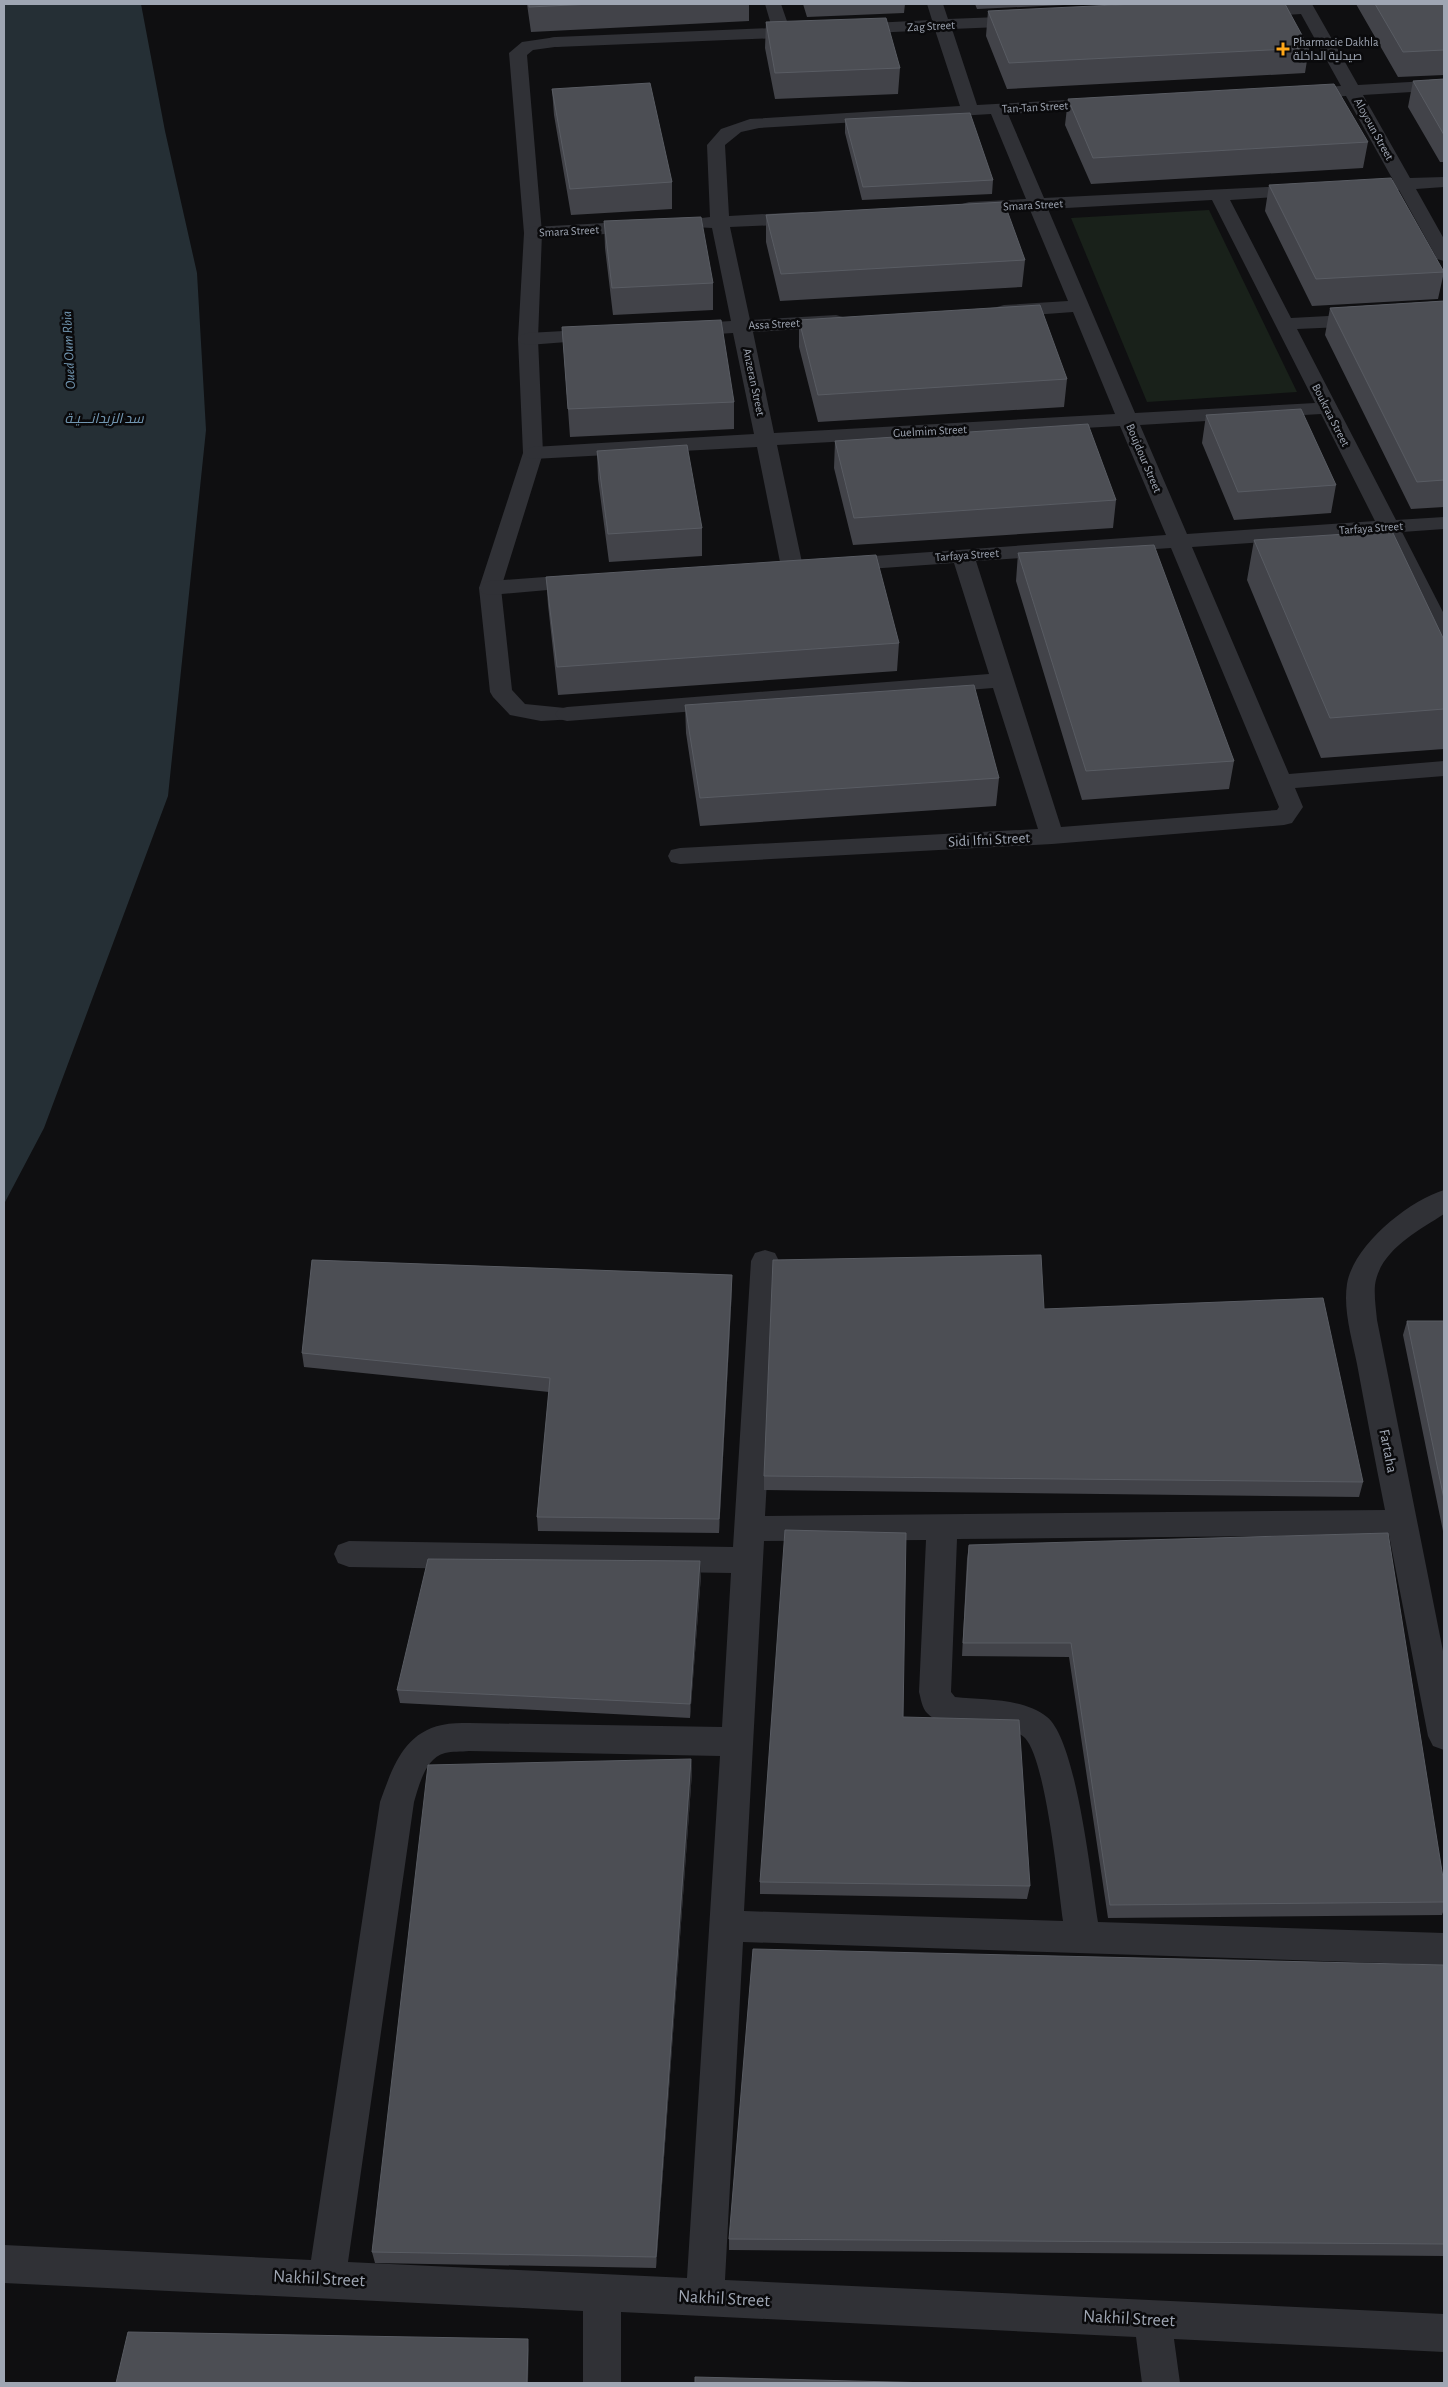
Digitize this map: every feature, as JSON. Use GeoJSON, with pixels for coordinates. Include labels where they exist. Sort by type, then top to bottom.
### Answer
{"type":"FeatureCollection","features":[{"type":"Feature","properties":{"kind":"street"},"geometry":{"type":"LineString","coordinates":[[773,4],[782,32]]}},
{"type":"Feature","properties":{"kind":"street"},"geometry":{"type":"LineString","coordinates":[[935,4],[970,110]]}},
{"type":"Feature","properties":{"kind":"street"},"geometry":{"type":"LineString","coordinates":[[1238,12],[1305,6]]}},
{"type":"Feature","properties":{"kind":"street","name":"Aloyoun Street"},"geometry":{"type":"LineString","coordinates":[[1305,6],[1444,254]]}},
{"type":"Feature","properties":{"kind":"street","name":"Zag Street"},"geometry":{"type":"LineString","coordinates":[[838,30],[1040,21]]}},
{"type":"Feature","properties":{"kind":"street"},"geometry":{"type":"LineString","coordinates":[[819,31],[556,42],[528,46],[518,53],[533,233],[528,339],[533,453],[490,588],[501,692],[518,710],[541,714],[566,714],[1002,680]]}},
{"type":"Feature","properties":{"kind":"street"},"geometry":{"type":"LineString","coordinates":[[1283,94],[1444,85]]}},
{"type":"Feature","properties":{"kind":"street","name":"Tan-Tan Street"},"geometry":{"type":"LineString","coordinates":[[776,120],[1115,103]]}},
{"type":"Feature","properties":{"kind":"street","name":"Boujdour Street"},"geometry":{"type":"LineString","coordinates":[[997,109],[1291,807]]}},
{"type":"Feature","properties":{"kind":"street","name":"Anzeran Street"},"geometry":{"type":"LineString","coordinates":[[776,120],[738,127],[721,137],[716,145],[720,222],[766,440],[799,567]]}},
{"type":"Feature","properties":{"kind":"street","name":"Smara Street"},"geometry":{"type":"LineString","coordinates":[[948,210],[1444,182]]}},
{"type":"Feature","properties":{"kind":"street","name":"Boukraa Street"},"geometry":{"type":"LineString","coordinates":[[1218,194],[1444,635]]}},
{"type":"Feature","properties":{"kind":"street"},"geometry":{"type":"LineString","coordinates":[[681,225],[819,217]]}},
{"type":"Feature","properties":{"kind":"street","name":"Smara Street"},"geometry":{"type":"LineString","coordinates":[[533,233],[661,226]]}},
{"type":"Feature","properties":{"kind":"street"},"geometry":{"type":"LineString","coordinates":[[990,311],[1080,306]]}},
{"type":"Feature","properties":{"kind":"street"},"geometry":{"type":"LineString","coordinates":[[1285,324],[1384,319]]}},
{"type":"Feature","properties":{"kind":"street","name":"Assa Street"},"geometry":{"type":"LineString","coordinates":[[664,331],[851,320]]}},
{"type":"Feature","properties":{"kind":"street"},"geometry":{"type":"LineString","coordinates":[[528,339],[615,334]]}},
{"type":"Feature","properties":{"kind":"street","name":"Guelmim Street"},"geometry":{"type":"LineString","coordinates":[[533,453],[1328,408]]}},
{"type":"Feature","properties":{"kind":"street","name":"Tarfaya Street"},"geometry":{"type":"LineString","coordinates":[[799,567],[1444,523]]}},
{"type":"Feature","properties":{"kind":"street"},"geometry":{"type":"LineString","coordinates":[[963,556],[1052,836]]}},
{"type":"Feature","properties":{"kind":"street"},"geometry":{"type":"LineString","coordinates":[[490,588],[607,580]]}},
{"type":"Feature","properties":{"kind":"street"},"geometry":{"type":"LineString","coordinates":[[1280,782],[1444,769]]}},
{"type":"Feature","properties":{"kind":"street","name":"Sidi Ifni Street"},"geometry":{"type":"LineString","coordinates":[[680,856],[1052,836],[1284,816],[1291,807]]}},
{"type":"Feature","properties":{"kind":"street","name":"Fartaha"},"geometry":{"type":"LineString","coordinates":[[1444,1200],[1391,1236],[1366,1265],[1361,1285],[1363,1320],[1444,1736]]}},
{"type":"Feature","properties":{"kind":"street"},"geometry":{"type":"LineString","coordinates":[[705,2298],[765,1261]]}},
{"type":"Feature","properties":{"kind":"street"},"geometry":{"type":"LineString","coordinates":[[749,1529],[1402,1522]]}},
{"type":"Feature","properties":{"kind":"street"},"geometry":{"type":"LineString","coordinates":[[942,1527],[935,1692],[938,1703],[949,1710],[1019,1718],[1036,1727],[1046,1741],[1057,1773],[1083,1937]]}},
{"type":"Feature","properties":{"kind":"street"},"geometry":{"type":"LineString","coordinates":[[349,1554],[748,1560]]}},
{"type":"Feature","properties":{"kind":"street"},"geometry":{"type":"LineString","coordinates":[[327,2279],[397,1802],[409,1767],[424,1749],[439,1740],[469,1737],[736,1742]]}},
{"type":"Feature","properties":{"kind":"street"},"geometry":{"type":"LineString","coordinates":[[726,1926],[1444,1949]]}},
{"type":"Feature","properties":{"kind":"street","name":"Nakhil Street"},"geometry":{"type":"LineString","coordinates":[[4,2264],[1444,2333]]}},
{"type":"Feature","properties":{"kind":"street"},"geometry":{"type":"LineString","coordinates":[[602,2293],[602,2383]]}},
{"type":"Feature","properties":{"kind":"street"},"geometry":{"type":"LineString","coordinates":[[1153,2320],[1161,2383]]}},
{"type":"Feature","properties":{"kind":"shaded area"},"geometry":{"type":"Polygon","coordinates":[[[1209,210],[1297,392],[1147,402],[1071,218],[1209,210]]]}},
{"type":"Feature","properties":{"kind":"water","name":"سد الزيدانـــيـة"},"geometry":{"type":"Polygon","coordinates":[[[4,4],[141,4],[165,131],[197,273],[206,430],[168,796],[44,1128],[4,1204],[4,4]]]}},
{"type":"Feature","properties":{"kind":"building"},"geometry":{"type":"Polygon","coordinates":[[[529,4],[592,4],[529,7],[529,4]]]}},
{"type":"Feature","properties":{"kind":"building"},"geometry":{"type":"Polygon","coordinates":[[[1136,4],[1285,4],[1309,48],[1009,63],[988,11],[1136,4]]]}},
{"type":"Feature","properties":{"kind":"building"},"geometry":{"type":"Polygon","coordinates":[[[1375,4],[1444,4],[1444,50],[1403,52],[1375,4]]]}},
{"type":"Feature","properties":{"kind":"building"},"geometry":{"type":"Polygon","coordinates":[[[886,18],[900,68],[775,73],[766,22],[886,18]]]}},
{"type":"Feature","properties":{"kind":"building"},"geometry":{"type":"Polygon","coordinates":[[[1444,79],[1444,135],[1413,81],[1444,79]]]}},
{"type":"Feature","properties":{"kind":"building"},"geometry":{"type":"Polygon","coordinates":[[[650,83],[672,182],[570,189],[552,89],[650,83]]]}},
{"type":"Feature","properties":{"kind":"building"},"geometry":{"type":"Polygon","coordinates":[[[1334,84],[1368,142],[1093,158],[1068,99],[1334,84]]]}},
{"type":"Feature","properties":{"kind":"building"},"geometry":{"type":"Polygon","coordinates":[[[970,113],[993,180],[863,187],[845,119],[970,113]]]}},
{"type":"Feature","properties":{"kind":"building"},"geometry":{"type":"Polygon","coordinates":[[[1391,178],[1444,272],[1316,279],[1269,185],[1391,178]]]}},
{"type":"Feature","properties":{"kind":"building"},"geometry":{"type":"Polygon","coordinates":[[[1004,202],[1025,260],[781,274],[766,215],[1004,202]]]}},
{"type":"Feature","properties":{"kind":"building"},"geometry":{"type":"Polygon","coordinates":[[[701,217],[713,283],[612,288],[604,221],[701,217]]]}},
{"type":"Feature","properties":{"kind":"building"},"geometry":{"type":"Polygon","coordinates":[[[1444,301],[1444,480],[1417,482],[1330,308],[1444,301]]]}},
{"type":"Feature","properties":{"kind":"building"},"geometry":{"type":"Polygon","coordinates":[[[1040,305],[1067,379],[818,395],[799,320],[1040,305]]]}},
{"type":"Feature","properties":{"kind":"building"},"geometry":{"type":"Polygon","coordinates":[[[721,320],[734,402],[568,409],[562,327],[721,320]]]}},
{"type":"Feature","properties":{"kind":"building"},"geometry":{"type":"Polygon","coordinates":[[[1301,409],[1336,485],[1238,492],[1206,415],[1301,409]]]}},
{"type":"Feature","properties":{"kind":"building"},"geometry":{"type":"Polygon","coordinates":[[[1088,424],[1116,500],[854,518],[835,441],[1088,424]]]}},
{"type":"Feature","properties":{"kind":"building"},"geometry":{"type":"Polygon","coordinates":[[[687,445],[702,528],[608,534],[597,451],[687,445]]]}},
{"type":"Feature","properties":{"kind":"building"},"geometry":{"type":"Polygon","coordinates":[[[1392,531],[1444,640],[1444,709],[1330,718],[1254,540],[1392,531]]]}},
{"type":"Feature","properties":{"kind":"building"},"geometry":{"type":"Polygon","coordinates":[[[1154,545],[1234,761],[1086,771],[1018,553],[1154,545]]]}},
{"type":"Feature","properties":{"kind":"building"},"geometry":{"type":"Polygon","coordinates":[[[876,555],[899,643],[557,667],[546,577],[876,555]]]}},
{"type":"Feature","properties":{"kind":"building"},"geometry":{"type":"Polygon","coordinates":[[[974,685],[999,778],[700,798],[685,705],[974,685]]]}},
{"type":"Feature","properties":{"kind":"building"},"geometry":{"type":"Polygon","coordinates":[[[1041,1255],[1044,1309],[1323,1298],[1363,1482],[764,1476],[773,1260],[1041,1255]]]}},
{"type":"Feature","properties":{"kind":"building"},"geometry":{"type":"Polygon","coordinates":[[[312,1260],[732,1275],[719,1519],[537,1517],[550,1378],[302,1353],[312,1260]]]}},
{"type":"Feature","properties":{"kind":"building"},"geometry":{"type":"Polygon","coordinates":[[[1407,1321],[1444,1321],[1444,1499],[1407,1321]]]}},
{"type":"Feature","properties":{"kind":"building"},"geometry":{"type":"Polygon","coordinates":[[[785,1530],[906,1533],[903,1717],[1019,1720],[1030,1886],[760,1882],[785,1530]]]}},
{"type":"Feature","properties":{"kind":"building"},"geometry":{"type":"Polygon","coordinates":[[[1388,1533],[1444,1884],[1444,1902],[1110,1905],[1071,1643],[963,1643],[969,1545],[1388,1533]]]}},
{"type":"Feature","properties":{"kind":"building"},"geometry":{"type":"Polygon","coordinates":[[[428,1559],[700,1561],[690,1704],[397,1690],[428,1559]]]}},
{"type":"Feature","properties":{"kind":"building"},"geometry":{"type":"Polygon","coordinates":[[[691,1759],[656,2257],[372,2252],[428,1765],[691,1759]]]}},
{"type":"Feature","properties":{"kind":"building"},"geometry":{"type":"Polygon","coordinates":[[[753,1949],[1444,1965],[1444,2244],[729,2239],[753,1949]]]}},
{"type":"Feature","properties":{"kind":"building"},"geometry":{"type":"Polygon","coordinates":[[[128,2332],[528,2339],[527,2383],[116,2383],[128,2332]]]}},
{"type":"Feature","properties":{"kind":"building"},"geometry":{"type":"Polygon","coordinates":[[[695,2377],[933,2383],[695,2383],[695,2377]]]}},
{"type":"Feature","properties":{"kind":"place","name":"Pharmacie Dakhla صيدلية الداخلة"},"geometry":{"type":"Point","coordinates":[1283,49]}},
{"type":"Feature","properties":{"kind":"water label","name":"Oued Oum Rbia"},"geometry":{"type":"Point","coordinates":[69,350]}}]}
